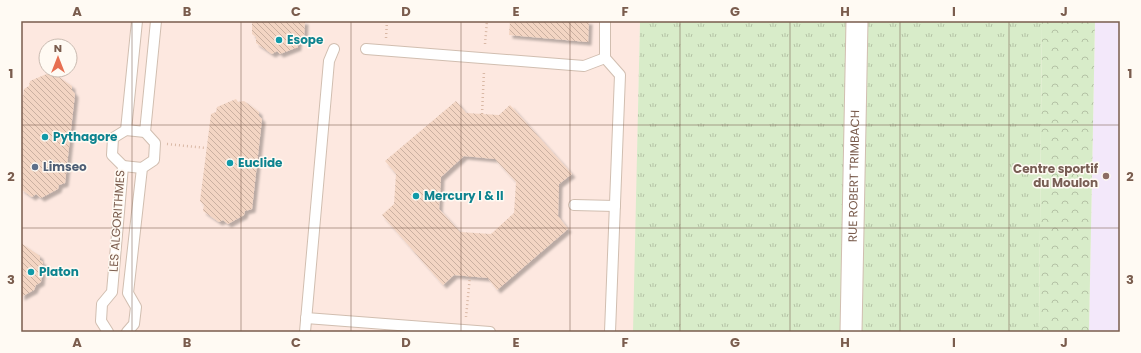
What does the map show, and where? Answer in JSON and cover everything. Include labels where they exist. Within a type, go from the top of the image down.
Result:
[{"type":"street","name":"RUE ROBERT TRIMBACH","points":[[851,332],[857,21]]},
{"type":"lane","points":[[126,130],[137,21]]},
{"type":"lane","points":[[145,132],[156,21]]},
{"type":"lane","points":[[605,21],[605,58],[620,75],[610,332]]},
{"type":"lane","points":[[305,332],[329,61],[334,49]]},
{"type":"lane","points":[[366,49],[584,66],[605,58]]},
{"type":"lane","points":[[113,138],[126,130],[145,132],[155,143]]},
{"type":"lane","name":"LES ALGORITHMES","points":[[108,332],[101,321],[102,304],[112,292],[123,166],[112,155],[113,138]]},
{"type":"lane","name":"LES ALGORITHMES","points":[[127,332],[134,324],[136,307],[128,293],[142,168],[154,160],[155,143]]},
{"type":"lane","points":[[123,166],[142,168]]},
{"type":"lane","points":[[574,205],[615,206]]},
{"type":"lane","points":[[112,292],[128,293]]},
{"type":"lane","points":[[306,318],[490,332]]},
{"type":"path","points":[[482,114],[487,21]]},
{"type":"path","points":[[71,134],[113,138]]},
{"type":"path","points":[[155,143],[206,148]]},
{"type":"path","points":[[465,330],[470,276]]},
{"type":"shaded area","points":[[21,21],[640,21],[634,332],[21,332]]},
{"type":"shaded area","name":"Centre sportif du Moulon","points":[[1095,21],[1120,21],[1120,332],[1089,332]]},
{"type":"green space","points":[[640,21],[1042,21],[1039,332],[633,332]]},
{"type":"green space","points":[[1042,21],[1095,21],[1089,332],[1039,332]]},
{"type":"building","name":"Esope","points":[[252,21],[305,21],[304,37],[298,42],[298,47],[280,54],[277,51],[272,54],[256,43],[256,37],[252,34]]},
{"type":"building","points":[[510,21],[589,21],[588,42],[509,35]]},
{"type":"building","name":"Pythagore","points":[[38,78],[60,78],[72,86],[72,90],[75,94],[65,183],[59,185],[58,189],[41,198],[36,194],[32,197],[21,189],[21,113],[24,89],[29,86],[30,81]]},
{"type":"building","name":"Euclide","points":[[236,99],[238,102],[244,101],[259,112],[259,116],[262,119],[252,209],[245,211],[244,215],[228,224],[223,220],[219,222],[203,211],[204,205],[200,201],[211,114],[216,112],[217,107]]},
{"type":"building","name":"Mercury I & II","points":[[456,101],[466,113],[499,115],[510,105],[572,174],[559,184],[558,216],[568,229],[497,290],[488,278],[454,275],[443,285],[382,215],[394,204],[396,174],[385,161]],"holes":[[[464,156],[495,159],[516,182],[514,213],[491,234],[460,232],[439,209],[441,177]]]},
{"type":"building","name":"Platon","points":[[21,243],[40,256],[40,260],[43,262],[41,282],[36,285],[34,290],[21,297]]},
{"type":"place","name":"Esope","points":[[279,40]]},
{"type":"place","name":"Pythagore","points":[[45,137]]},
{"type":"place","name":"Euclide","points":[[230,163]]},
{"type":"place","name":"Limseo","points":[[35,167]]},
{"type":"place","name":"Centre sportif du Moulon","points":[[1106,176]]},
{"type":"place","name":"Mercury I & II","points":[[416,196]]},
{"type":"place","name":"Platon","points":[[31,272]]}]
